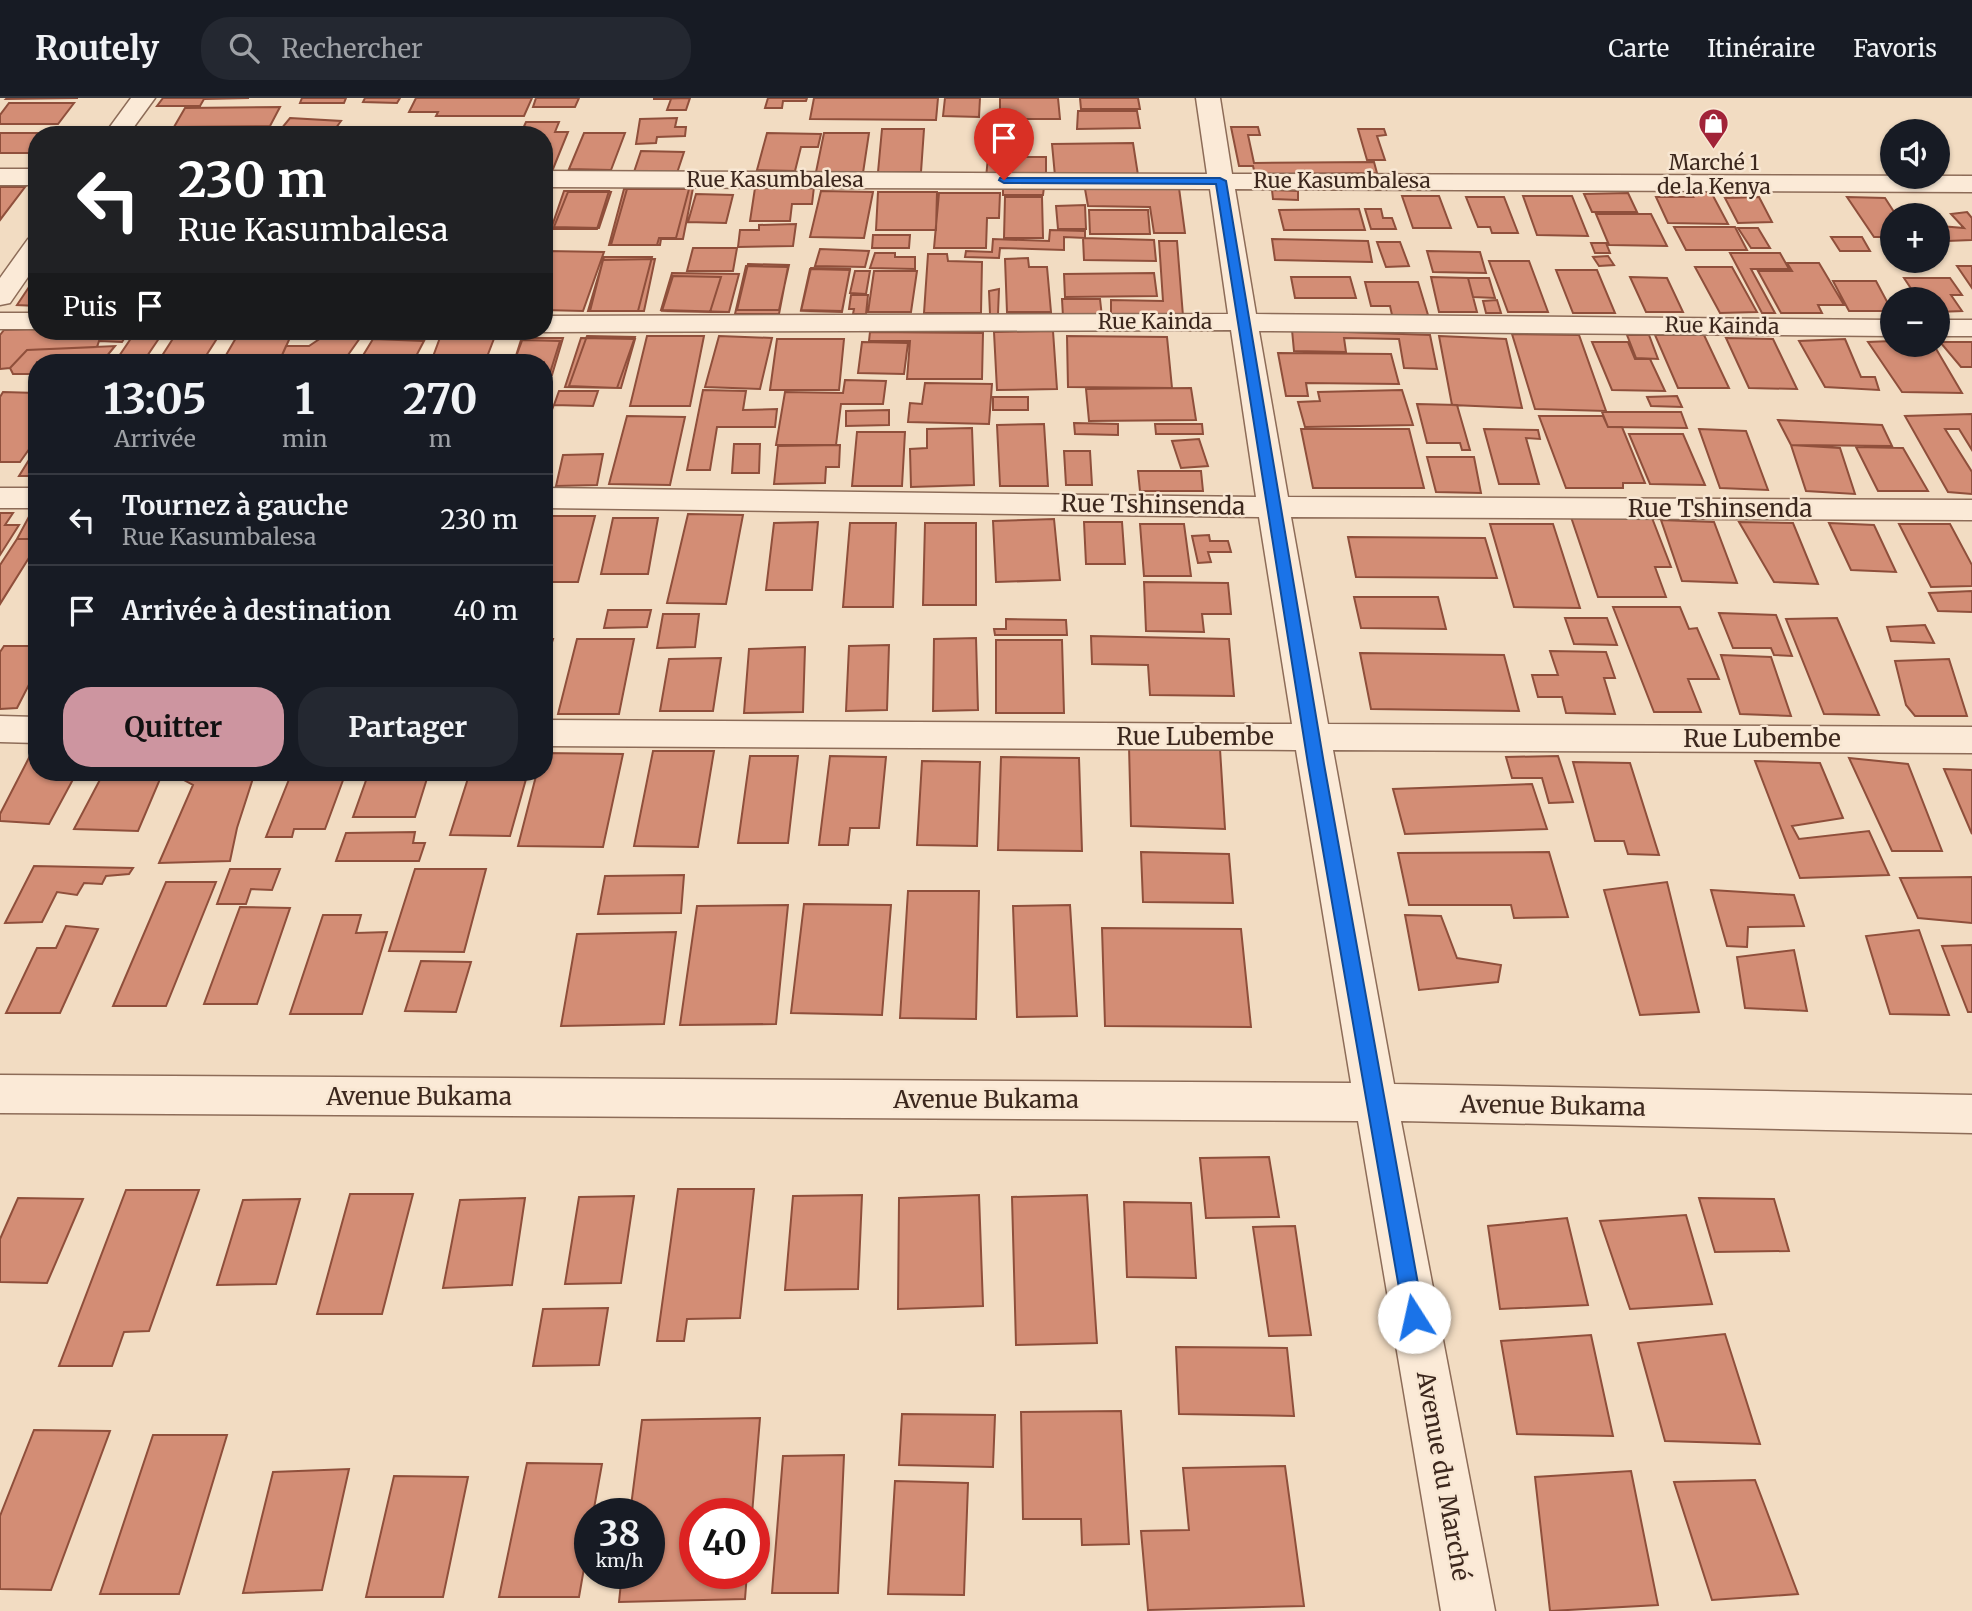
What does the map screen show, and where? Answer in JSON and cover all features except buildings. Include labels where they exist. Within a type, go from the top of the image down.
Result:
[{"type":"street","points":[[123,126],[143,98]]},
{"type":"street","name":"Avenue du Marché","points":[[1208,98],[1312,738],[1468,1611]]},
{"type":"street","points":[[0,177],[28,177]]},
{"type":"street","name":"Rue Kasumbalesa","points":[[553,179],[1972,184]]},
{"type":"street","points":[[0,297],[28,258]]},
{"type":"street","points":[[0,321],[28,321]]},
{"type":"street","name":"Rue Kainda","points":[[553,324],[1244,322],[1880,328]]},
{"type":"street","points":[[1950,328],[1972,328]]},
{"type":"street","points":[[0,498],[28,499]]},
{"type":"street","name":"Rue Tshinsenda","points":[[553,498],[1273,507],[1972,510]]},
{"type":"street","points":[[0,729],[28,730]]},
{"type":"street","name":"Rue Lubembe","points":[[553,733],[1972,740]]},
{"type":"street","name":"Avenue Bukama","points":[[0,1094],[1375,1102],[1972,1114]]},
{"type":"place","name":"Marché 1 de la Kenya","points":[[1714,150]]},
{"type":"route","points":[[1004,180],[1220,181],[1316,764],[1414,1317]]}]
